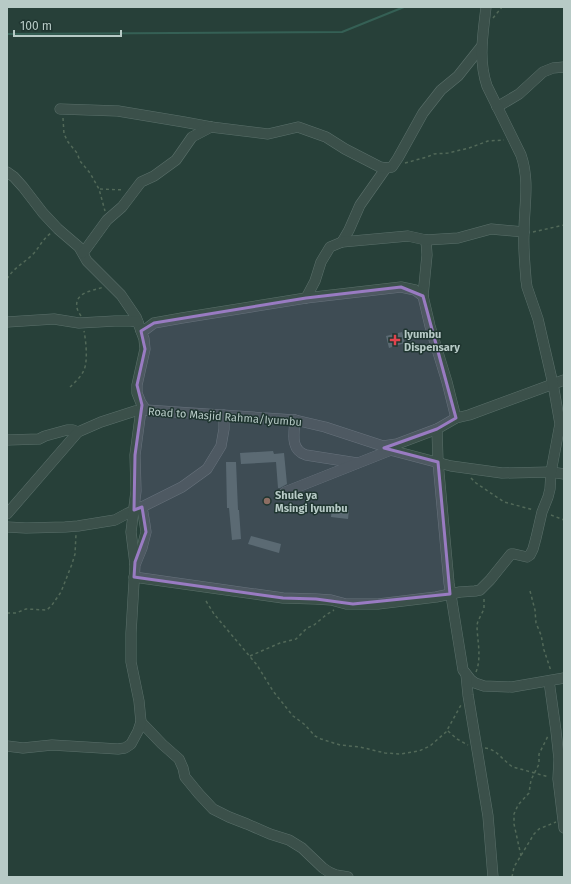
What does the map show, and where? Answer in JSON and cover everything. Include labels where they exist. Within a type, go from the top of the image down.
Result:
[{"type":"street","points":[[134,577],[283,598],[331,600],[346,604],[378,604],[436,598],[464,591],[475,592],[483,588],[511,554],[527,557],[530,555],[550,489],[551,472],[560,424],[554,384],[537,314],[527,287],[524,232],[526,174],[521,155],[487,86],[484,75],[481,47],[486,7]]},
{"type":"street","points":[[342,242],[360,205],[398,158],[423,113],[441,90],[458,76],[481,47]]},
{"type":"street","points":[[497,107],[519,94],[543,72],[553,68],[564,68]]},
{"type":"street","points":[[60,109],[118,111],[211,127],[268,134],[298,127],[326,137],[345,149],[380,167],[389,168]]},
{"type":"street","points":[[83,254],[107,220],[122,207],[141,182],[154,176],[176,160],[192,137],[211,127]]},
{"type":"street","points":[[7,172],[23,187],[43,213],[58,229],[77,245],[90,265],[121,295],[136,317],[144,339],[144,349],[137,385],[137,393],[143,410],[135,455],[138,509],[145,525],[145,538],[135,565]]},
{"type":"street","points":[[306,298],[315,281],[321,262],[330,247],[342,242],[408,236],[426,240],[458,238],[491,229],[524,232]]},
{"type":"street","points":[[426,240],[427,255],[423,296],[430,326],[448,382],[456,418]]},
{"type":"street","points":[[7,322],[54,319],[79,323],[132,320],[140,327],[146,329],[154,324],[182,318],[306,298],[401,287],[415,290],[423,296]]},
{"type":"street","name":"Road to Masjid Rahma/Iyumbu","points":[[7,514],[78,432],[101,422],[136,411],[143,410],[295,420],[325,427],[387,448],[437,429],[456,418],[469,415],[564,380]]},
{"type":"street","points":[[7,527],[26,528],[78,526],[115,520],[182,487],[207,469],[221,446],[224,428],[224,415]]},
{"type":"street","points":[[295,420],[294,438],[298,452],[306,455],[357,463]]},
{"type":"street","points":[[437,429],[438,462],[450,594],[463,670],[475,683],[484,686],[512,687],[556,679],[556,731],[559,759],[558,779],[564,828]]},
{"type":"street","points":[[7,440],[39,439],[70,430],[78,432]]},
{"type":"street","points":[[285,492],[357,463],[387,448],[451,466],[502,473],[551,472],[564,474]]},
{"type":"street","points":[[7,746],[23,748],[52,745],[125,748],[133,741],[141,722],[131,662],[135,565],[131,532],[138,509]]},
{"type":"street","points":[[468,677],[468,695],[488,816],[493,877]]},
{"type":"street","points":[[141,722],[179,759],[185,777],[213,809],[270,834],[289,840],[302,848],[329,872],[348,877]]},
{"type":"path","points":[[60,109],[63,118],[64,134],[99,189],[107,220]]},
{"type":"path","points":[[389,168],[434,154],[448,153],[469,148],[488,141],[514,140]]},
{"type":"path","points":[[99,189],[134,190]]},
{"type":"path","points":[[524,232],[538,231],[564,225]]},
{"type":"path","points":[[7,279],[14,270],[36,251],[49,234],[58,229]]},
{"type":"path","points":[[467,468],[469,476],[498,499],[564,520]]},
{"type":"path","points":[[7,613],[16,613],[26,609],[47,610],[52,605],[64,585],[74,560],[78,526]]},
{"type":"path","points":[[468,677],[477,670],[479,652],[477,625],[484,607],[483,588]]},
{"type":"path","points":[[530,591],[535,610],[536,624],[541,635],[547,659],[556,679]]},
{"type":"path","points":[[206,601],[214,614],[257,665],[274,692],[293,716],[304,724],[315,736],[321,739],[340,745],[360,747],[385,753],[400,754],[419,751],[430,746],[448,731],[468,695]]},
{"type":"path","points":[[250,656],[280,643],[296,640],[307,628],[314,625],[326,614],[346,604]]},
{"type":"path","points":[[448,731],[471,747],[491,749],[513,767],[558,779]]},
{"type":"path","points":[[521,856],[514,824],[514,814],[520,802],[529,793],[531,780],[538,764],[539,754],[547,737],[550,733],[556,731]]},
{"type":"path","points":[[512,877],[514,867],[539,829],[556,822],[563,816]]},
{"type":"highlighted area","points":[[401,287],[423,296],[456,418],[437,429],[384,448],[438,462],[450,594],[353,604],[316,599],[283,598],[134,577],[135,562],[146,532],[142,507],[134,510],[135,455],[142,405],[137,385],[145,349],[141,331],[154,323],[306,298]]},
{"type":"building","name":"Iyumbu Dispensary","points":[[402,332],[405,343],[389,348],[386,336]]},
{"type":"building","points":[[273,451],[274,454],[284,453],[287,484],[280,488],[278,488],[276,462],[241,464],[240,453]]},
{"type":"building","points":[[226,462],[236,462],[241,539],[232,540],[229,508],[227,508]]},
{"type":"building","points":[[332,508],[349,510],[348,519],[331,517]]},
{"type":"building","points":[[251,536],[281,544],[279,553],[248,544]]},
{"type":"waterway","points":[[7,34],[342,32],[404,7]]},
{"type":"place","name":"Iyumbu Dispensary","points":[[395,340]]},
{"type":"place","name":"Shule ya Msingi Iyumbu","points":[[267,501]]}]
